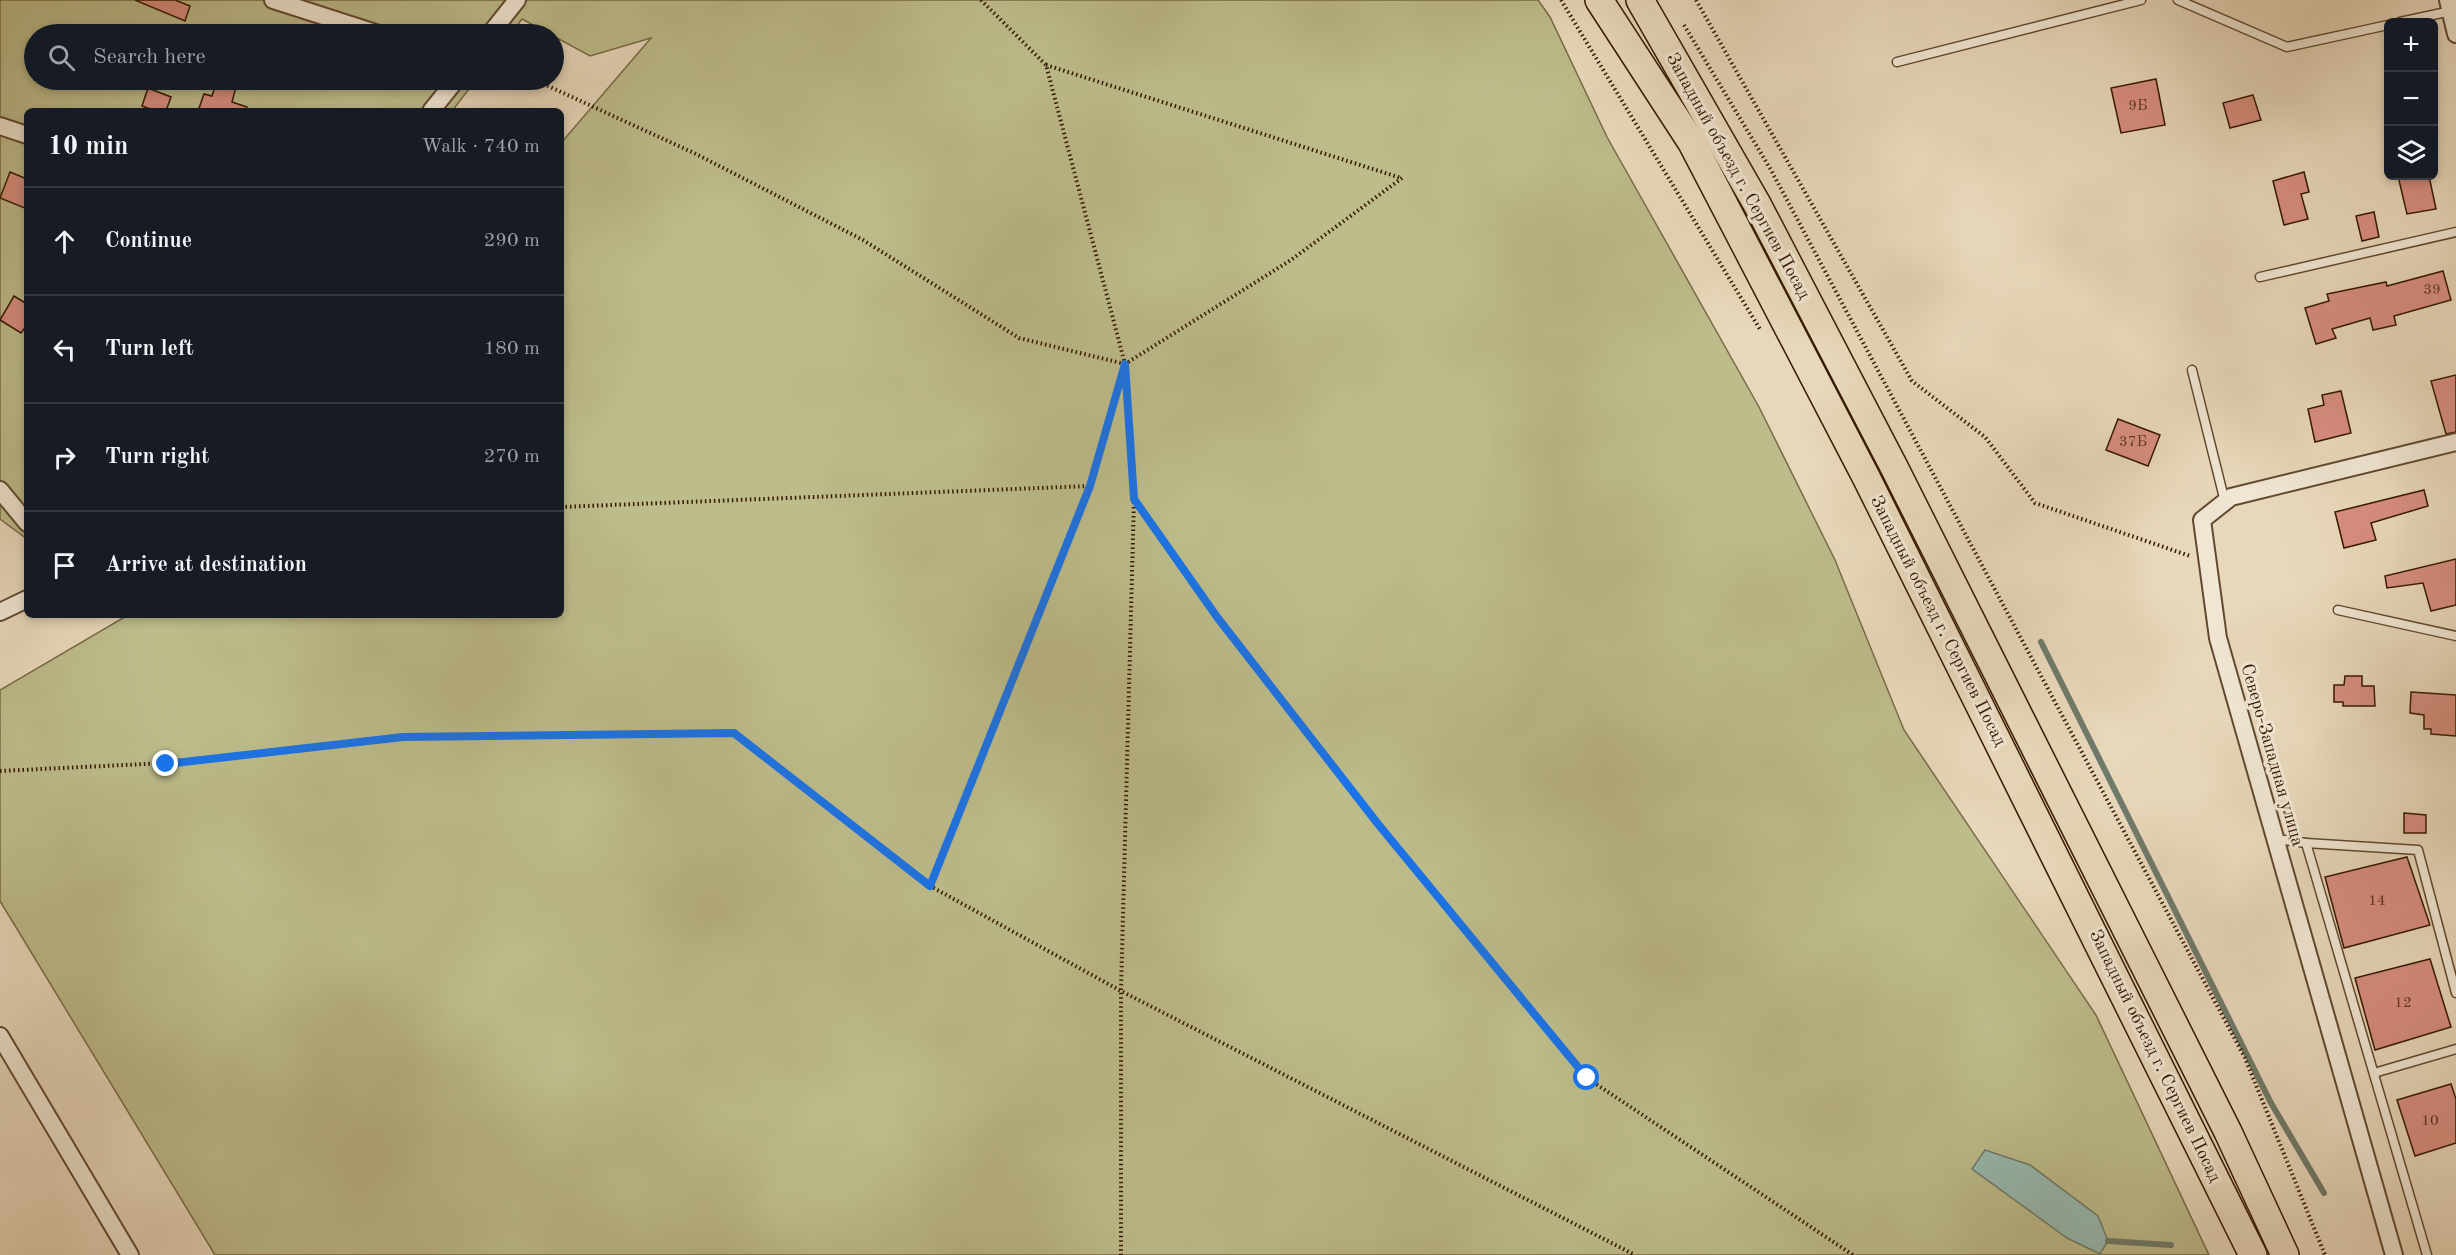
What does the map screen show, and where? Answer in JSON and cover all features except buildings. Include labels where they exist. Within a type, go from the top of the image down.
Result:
[{"type":"main road","name":"Западный объезд г. Сергиев Посад","points":[[1599,0],[1692,143],[1866,477],[2253,1255]]},
{"type":"main road","name":"Западный объезд г. Сергиев Посад","points":[[1640,0],[1757,204],[1894,467],[2228,1132],[2285,1255]]},
{"type":"street","points":[[273,0],[348,24]]},
{"type":"street","points":[[498,24],[517,0]]},
{"type":"street","points":[[2449,6],[2456,34]]},
{"type":"street","points":[[433,108],[448,90]]},
{"type":"street","points":[[0,126],[24,134]]},
{"type":"street","name":"Северо-Западная улица","points":[[2394,1255],[2218,638],[2202,520],[2231,498],[2456,442]]},
{"type":"street","points":[[0,490],[24,519]]},
{"type":"street","points":[[0,612],[24,600]]},
{"type":"street","points":[[0,1036],[130,1255]]},
{"type":"lane","points":[[1897,62],[2141,0]]},
{"type":"lane","points":[[2178,0],[2287,47],[2384,26]]},
{"type":"lane","points":[[2412,18],[2449,6]]},
{"type":"lane","points":[[2260,277],[2456,232]]},
{"type":"lane","points":[[2192,370],[2225,502]]},
{"type":"lane","points":[[2338,610],[2456,636]]},
{"type":"lane","points":[[2276,839],[2306,843],[2418,849],[2456,993]]},
{"type":"lane","points":[[2306,843],[2427,1255]]},
{"type":"lane","points":[[2374,1073],[2456,1049]]},
{"type":"path","points":[[930,886],[1090,486],[1125,364],[1291,260],[1401,178],[1046,65],[981,0]]},
{"type":"path","points":[[1696,0],[1912,381],[1985,437],[2035,503],[2208,563]]},
{"type":"path","points":[[1681,20],[1771,170],[2245,1058],[2325,1255]]},
{"type":"path","points":[[1046,65],[1125,364],[1134,499],[1121,991],[1121,1255]]},
{"type":"path","points":[[557,90],[696,154],[863,240],[1019,338],[1125,364]]},
{"type":"path","points":[[564,507],[1090,486]]},
{"type":"path","points":[[1134,499],[1217,617],[1378,824],[1587,1078],[1853,1255]]},
{"type":"path","points":[[0,771],[166,764],[403,737],[734,733],[930,886],[1121,991],[1635,1255]]},
{"type":"shaded area","points":[[0,0],[1538,0],[1550,17],[1607,137],[1759,407],[1835,560],[1904,730],[2096,1015],[2209,1255],[215,1255],[0,901],[0,690],[123,618],[564,618],[564,140],[651,38],[590,56],[564,42],[564,24],[531,24],[522,19],[518,24],[24,24],[24,90],[468,90],[454,108],[24,108],[24,537],[0,519]]},
{"type":"water","points":[[1985,1150],[2030,1165],[2098,1216],[2108,1241],[2100,1254],[2067,1238],[1972,1169]]},
{"type":"waterway","points":[[2041,642],[2271,1103],[2324,1193]]},
{"type":"waterway","points":[[2108,1241],[2171,1245]]},
{"type":"route","points":[[166,764],[403,737],[734,733],[930,886],[1090,486],[1125,364],[1134,499],[1217,617],[1378,824],[1587,1078]]}]
